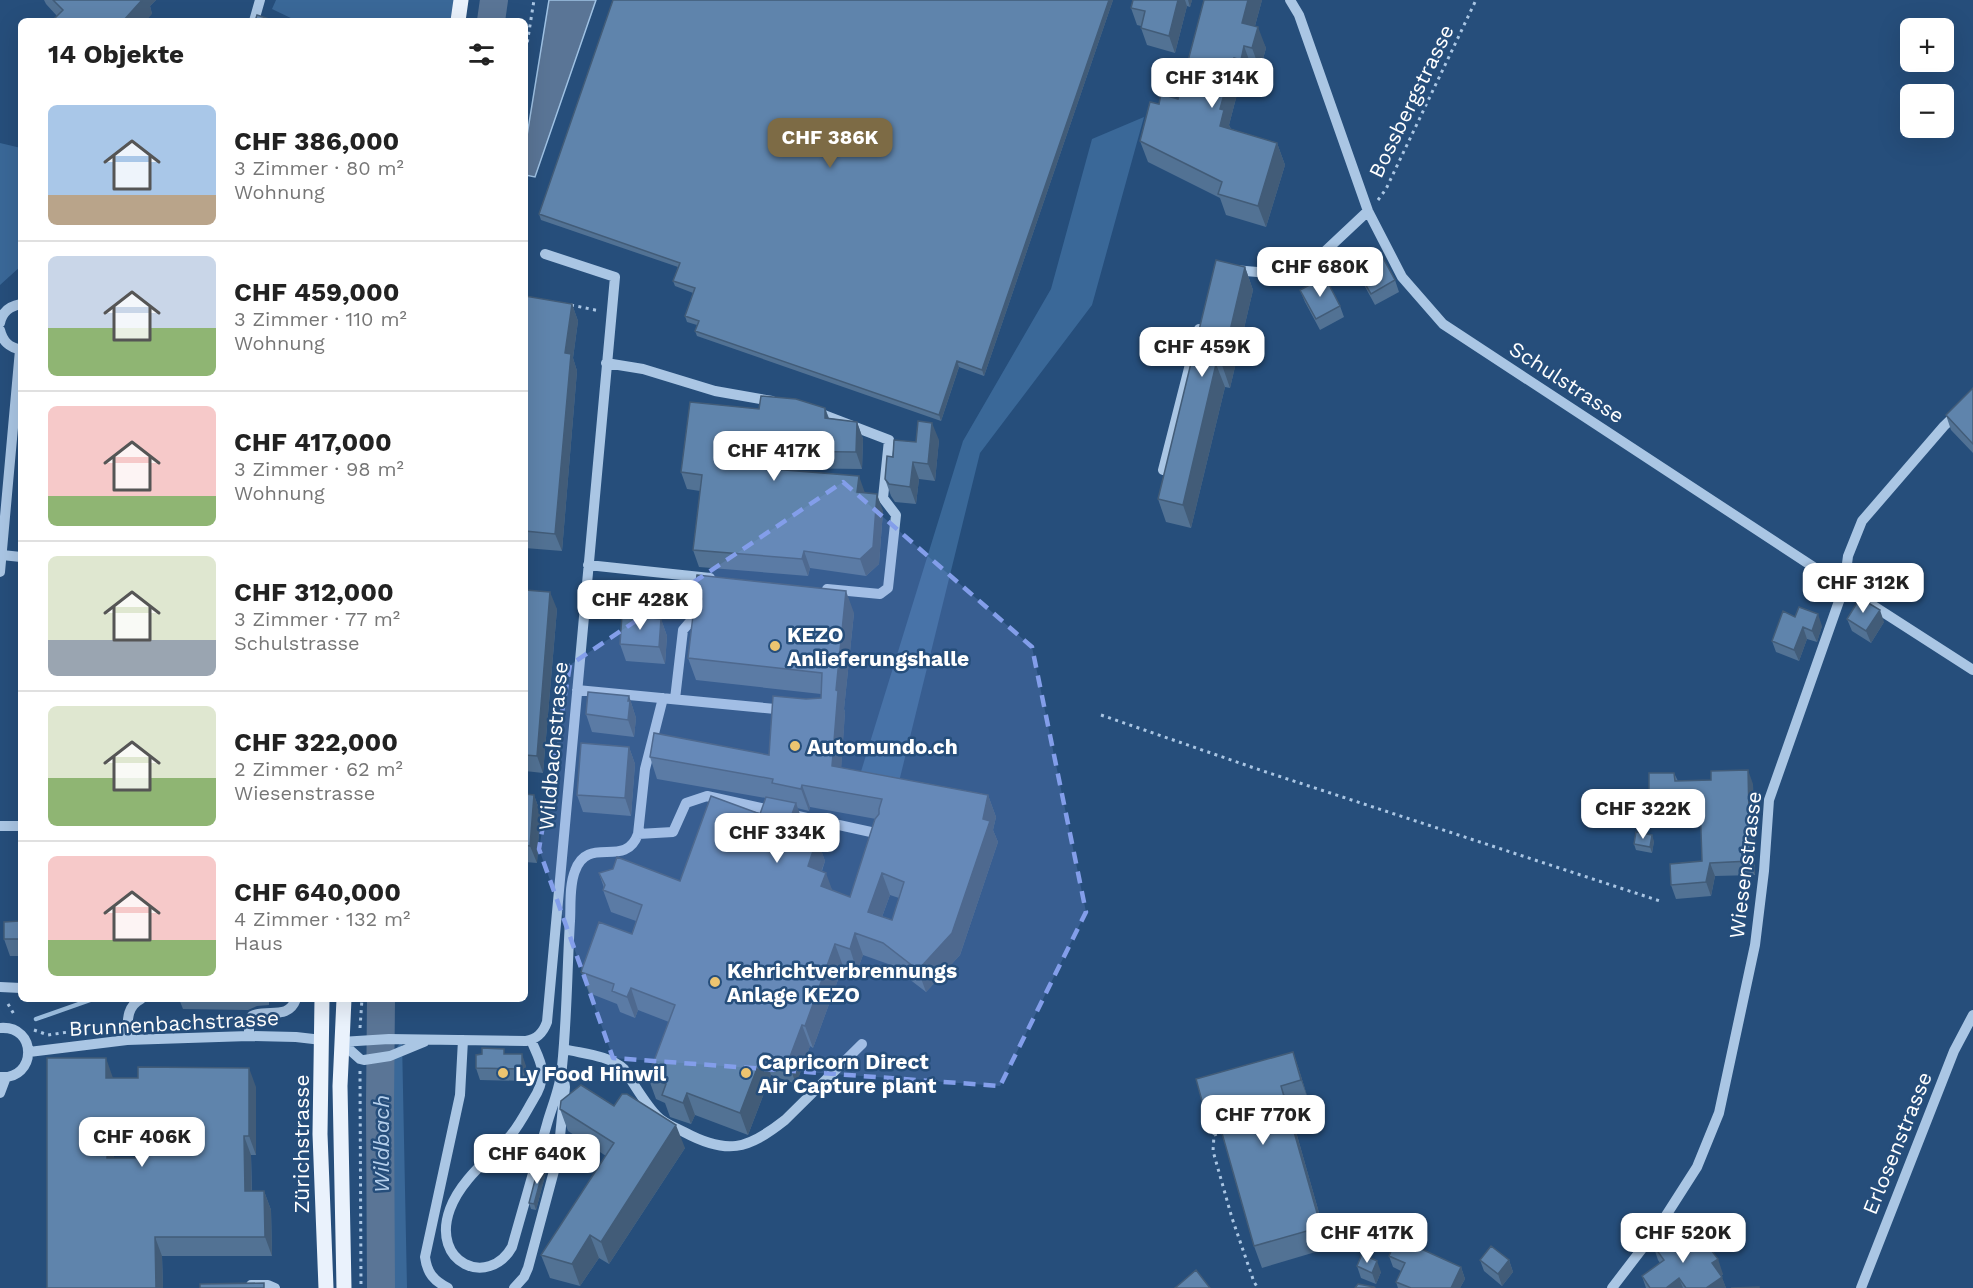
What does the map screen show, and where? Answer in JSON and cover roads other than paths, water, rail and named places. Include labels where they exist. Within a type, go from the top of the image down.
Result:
[{"type":"main road","points":[[458,18],[461,0]]},
{"type":"main road","name":"Zürichstrasse","points":[[322,1002],[321,1173],[326,1288]]},
{"type":"main road","name":"Zürichstrasse","points":[[344,1002],[340,1086],[344,1288]]},
{"type":"main road","points":[[322,1040],[341,1042]]},
{"type":"street","points":[[255,18],[260,0]]},
{"type":"street","name":"Schulstrasse","points":[[1290,0],[1299,15],[1368,212],[1402,277],[1443,324],[1973,670]]},
{"type":"street","points":[[1224,269],[1269,273],[1303,266],[1318,258],[1368,212]]},
{"type":"street","name":"Wildbachstrasse","points":[[531,1040],[542,1034],[549,1017],[615,277],[545,254]]},
{"type":"street","points":[[0,323],[9,308],[18,305]]},
{"type":"street","points":[[1163,470],[1202,319]]},
{"type":"street","points":[[0,330],[8,345],[18,349]]},
{"type":"street","points":[[606,363],[643,369],[715,391],[779,402]]},
{"type":"street","name":"Wiesenstrasse","points":[[1612,1288],[1658,1228],[1691,1176],[1719,1113],[1755,945],[1764,871],[1769,800],[1844,587],[1848,556],[1862,521],[1944,426],[1973,398]]},
{"type":"street","points":[[802,408],[889,440],[883,498],[896,515],[888,588],[880,594],[812,588]]},
{"type":"street","points":[[0,572],[18,414]]},
{"type":"street","points":[[2,555],[18,557]]},
{"type":"street","points":[[588,565],[720,579]]},
{"type":"street","points":[[675,699],[683,630],[689,623],[702,621]]},
{"type":"street","points":[[577,690],[792,711]]},
{"type":"street","points":[[341,1042],[389,1039],[520,1042],[531,1040],[542,1068],[542,1080],[538,1091],[518,1125],[462,1188],[448,1215],[446,1233],[449,1250],[456,1261],[468,1269],[481,1271],[495,1267],[509,1254],[562,1070],[574,871],[583,858],[589,854],[626,851],[636,841],[645,769],[663,698]]},
{"type":"street","points":[[638,834],[673,832],[686,803],[707,796],[880,834]]},
{"type":"street","points":[[0,826],[18,826]]},
{"type":"street","points":[[0,987],[18,988]]},
{"type":"street","points":[[127,1040],[131,1007],[137,1002]]},
{"type":"street","points":[[249,1036],[249,1023],[252,1016],[258,1013],[287,1011],[294,1002]]},
{"type":"street","name":"Erlosenstrasse","points":[[1861,1288],[1954,1052],[1973,1015]]},
{"type":"street","points":[[0,1093],[3,1077],[13,1076],[25,1066],[29,1052],[27,1044],[18,1032],[1,1024]]},
{"type":"street","name":"Brunnenbachstrasse","points":[[29,1052],[127,1040],[249,1036],[322,1040]]},
{"type":"street","points":[[341,1042],[362,1060],[390,1056],[430,1040]]},
{"type":"street","points":[[447,1288],[436,1282],[430,1275],[425,1257],[460,1095],[463,1040]]},
{"type":"street","points":[[564,1049],[618,1064],[624,1069],[654,1113],[662,1120],[706,1143],[724,1146],[747,1144],[771,1131],[862,1044]]},
{"type":"street","points":[[514,1288],[524,1277],[528,1268],[558,1156],[566,1085],[562,1070]]},
{"type":"street","points":[[237,1286],[268,1285],[275,1288]]},
{"type":"waterway","name":"Wildbach","points":[[491,18],[494,0]]},
{"type":"waterway","points":[[36,1019],[84,1002]]},
{"type":"waterway","name":"Wildbach","points":[[381,1002],[381,1288]]},
{"type":"place","name":"KEZO Anlieferungshalle","points":[[775,646]]},
{"type":"place","name":"Automundo.ch","points":[[795,746]]},
{"type":"place","name":"Kehrichtverbrennungs Anlage KEZO","points":[[715,982]]},
{"type":"place","name":"Ly Food Hinwil","points":[[503,1073]]},
{"type":"place","name":"Capricorn Direct Air Capture plant","points":[[746,1073]]}]
